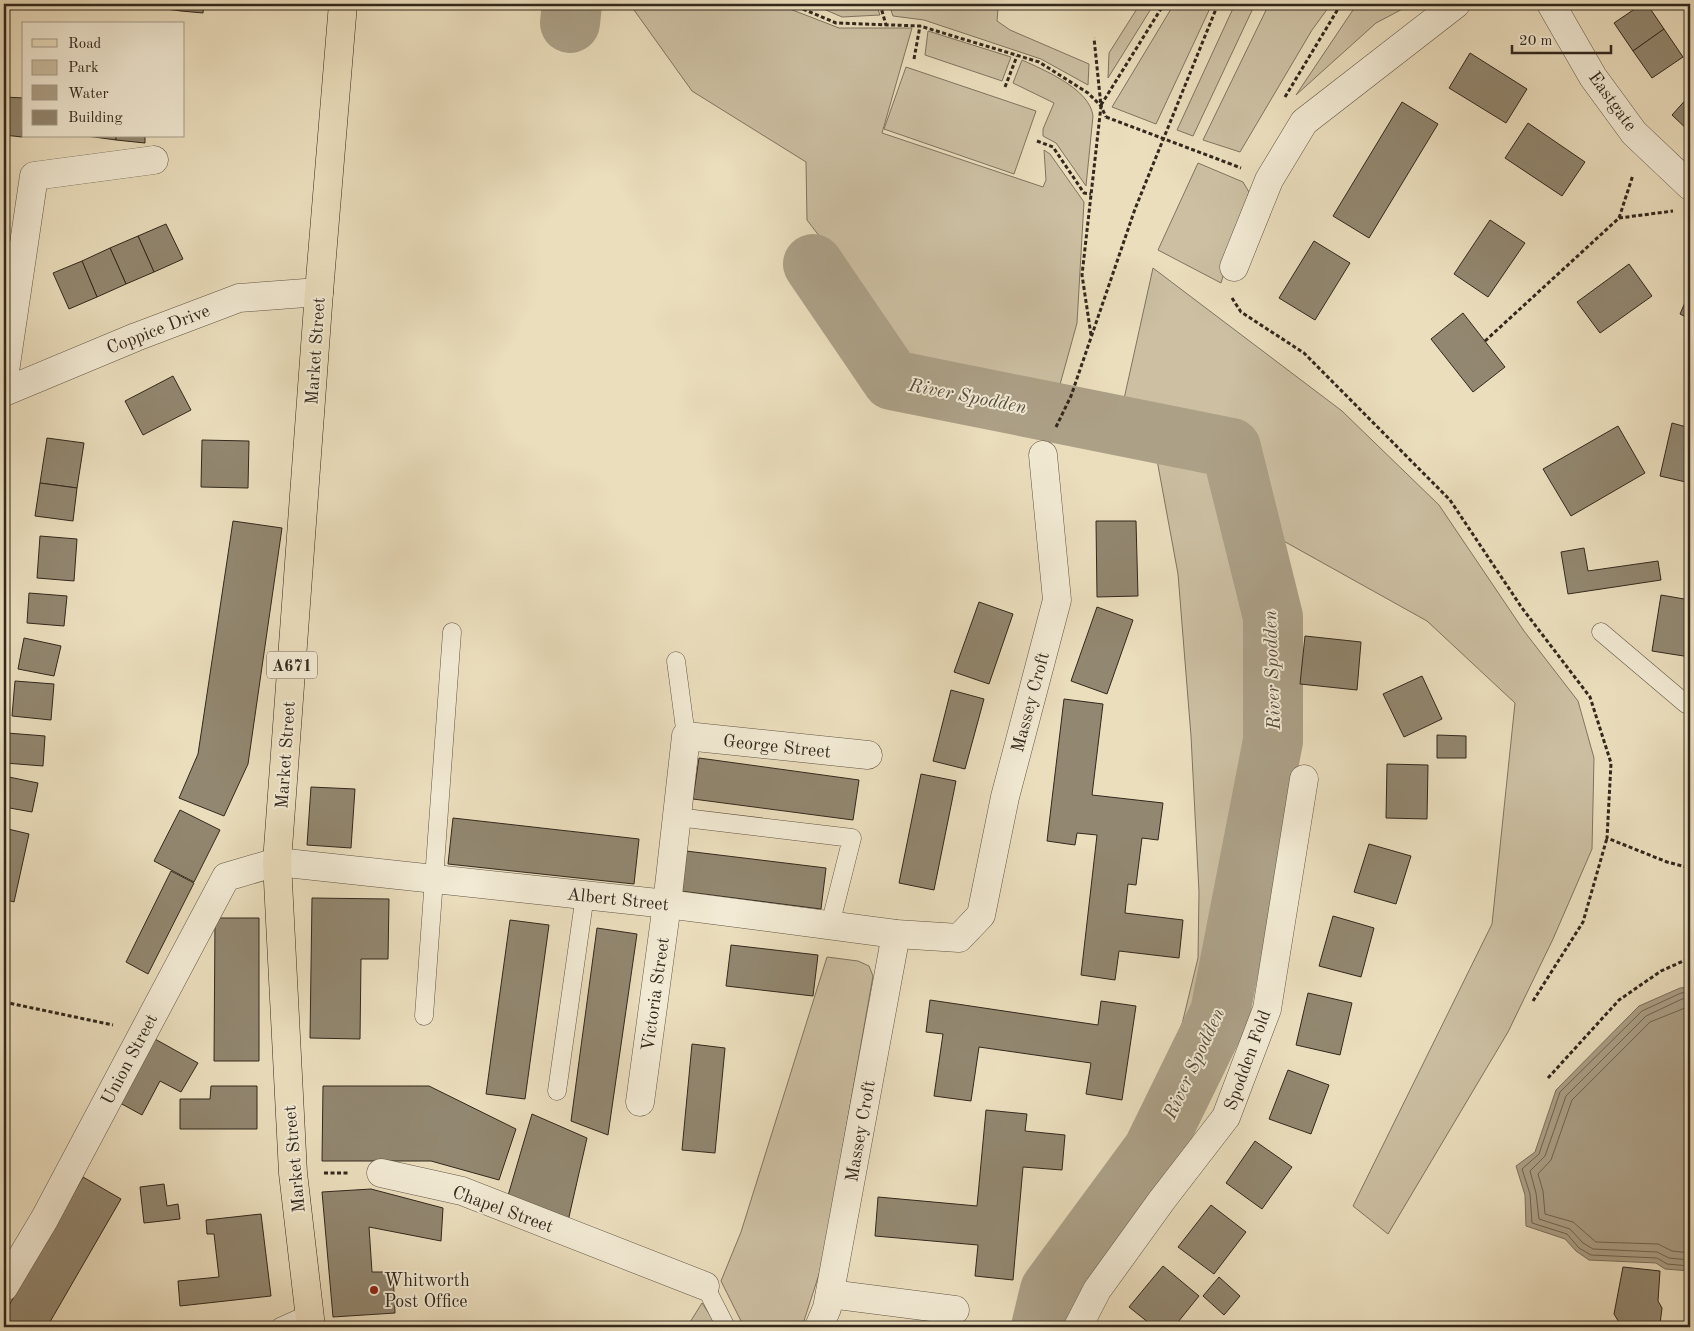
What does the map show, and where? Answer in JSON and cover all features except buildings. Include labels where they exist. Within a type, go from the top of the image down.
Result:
[{"type":"main road","name":"Market Street","points":[[310,1320],[293,1173],[277,862],[319,292],[344,4]]},
{"type":"street","points":[[1234,267],[1269,180],[1304,122],[1456,4]]},
{"type":"street","name":"Eastgate","points":[[1551,4],[1593,77],[1634,133],[1645,143],[1686,198]]},
{"type":"street","points":[[4,378],[34,176],[154,160]]},
{"type":"street","name":"Coppice Drive","points":[[4,392],[136,337],[239,298],[319,292]]},
{"type":"street","name":"Massey Croft","points":[[959,938],[981,915],[1005,797],[1057,600],[1043,455]]},
{"type":"street","name":"George Street","points":[[686,736],[868,755]]},
{"type":"street","name":"Victoria Street","points":[[640,1102],[667,904],[686,736]]},
{"type":"street","name":"Spodden Fold","points":[[1078,1327],[1097,1290],[1162,1200],[1226,1118],[1267,1009],[1304,779]]},
{"type":"street","name":"Albert Street","points":[[277,862],[667,904],[896,934],[959,938]]},
{"type":"street","name":"Union Street","points":[[4,1287],[45,1218],[226,877],[277,862]]},
{"type":"street","name":"Massey Croft","points":[[819,1327],[827,1308],[830,1294],[896,934]]},
{"type":"street","name":"Chapel Street","points":[[381,1173],[462,1191],[705,1286]]},
{"type":"street","points":[[830,1294],[955,1310]]},
{"type":"lane","points":[[424,1016],[452,632]]},
{"type":"lane","points":[[1601,632],[1686,704],[1690,703]]},
{"type":"lane","points":[[676,661],[686,736]]},
{"type":"lane","points":[[677,817],[852,838],[830,925]]},
{"type":"lane","points":[[557,1091],[585,895]]},
{"type":"lane","points":[[705,1286],[726,1327]]},
{"type":"lane","points":[[280,1327],[310,1320]]},
{"type":"path","points":[[791,4],[836,23],[920,26],[1040,62],[1088,93],[1101,106],[1106,117],[1228,163]]},
{"type":"path","points":[[880,4],[886,25]]},
{"type":"path","points":[[1101,106],[1164,4]]},
{"type":"path","points":[[1071,396],[1136,209],[1218,4]]},
{"type":"path","points":[[1282,102],[1341,4]]},
{"type":"path","points":[[914,58],[920,26]]},
{"type":"path","points":[[1091,337],[1082,275],[1101,106],[1094,38]]},
{"type":"path","points":[[1005,87],[1017,56]]},
{"type":"path","points":[[1037,141],[1053,148],[1084,193],[1090,194]]},
{"type":"path","points":[[1619,218],[1645,143]]},
{"type":"path","points":[[1485,341],[1619,218],[1686,198]]},
{"type":"path","points":[[1234,267],[1232,300],[1242,312],[1304,352],[1450,500],[1522,608],[1590,697],[1611,762],[1607,838],[1582,922],[1533,1001]]},
{"type":"path","points":[[1607,838],[1667,862],[1690,868]]},
{"type":"path","points":[[1548,1078],[1620,1000],[1661,971],[1690,958]]},
{"type":"path","points":[[4,1002],[144,1032]]},
{"type":"path","points":[[293,1173],[381,1173]]},
{"type":"green space","points":[[635,4],[777,4],[839,28],[912,28],[882,133],[1043,187],[1046,180],[1044,150],[1050,154],[1084,202],[1077,323],[1056,399],[920,368],[807,220],[806,162],[692,91],[634,10]]},
{"type":"green space","points":[[812,4],[876,4],[880,15],[842,17]]},
{"type":"green space","points":[[889,4],[1000,4],[997,21],[1010,30],[1089,64],[1088,85],[1041,59],[924,20],[893,16]]},
{"type":"green space","points":[[1140,4],[1154,4],[1108,78],[1109,53]]},
{"type":"green space","points":[[1174,4],[1212,4],[1156,124],[1112,107]]},
{"type":"green space","points":[[1235,4],[1255,4],[1193,136],[1177,130]]},
{"type":"green space","points":[[1269,4],[1331,4],[1312,30],[1240,152],[1203,140]]},
{"type":"green space","points":[[1357,4],[1412,4],[1376,23],[1296,95]]},
{"type":"green space","points":[[928,31],[1011,57],[1002,81],[925,55]]},
{"type":"green space","points":[[1022,60],[1065,82],[1084,97],[1090,106],[1093,116],[1086,186],[1056,143],[1043,136],[1043,129],[1054,103],[1013,83]]},
{"type":"green space","points":[[906,67],[1036,111],[1014,174],[884,129]]},
{"type":"green space","points":[[1198,163],[1243,182],[1249,192],[1221,283],[1158,250]]},
{"type":"green space","points":[[1153,268],[1342,411],[1439,505],[1524,631],[1578,701],[1594,758],[1592,849],[1553,939],[1508,1032],[1388,1234],[1353,1206],[1492,924],[1515,703],[1427,621],[1271,534],[1248,439],[1122,408]]},
{"type":"green space","points":[[1114,436],[1225,460],[1259,615],[1261,740],[1212,1008],[1149,1139],[1048,1281],[1034,1327],[1012,1327],[1032,1280],[1147,1117],[1175,1053],[1198,958],[1199,892],[1191,736],[1178,574],[1157,460],[1107,448]]},
{"type":"green space","points":[[827,957],[858,961],[869,966],[873,976],[822,1265],[802,1327],[744,1327],[721,1281],[741,1232]]},
{"type":"green space","points":[[702,1303],[718,1327],[687,1327]]},
{"type":"water","points":[[1690,987],[1690,1271],[1665,1269],[1656,1263],[1589,1260],[1576,1251],[1565,1239],[1526,1226],[1525,1195],[1516,1166],[1535,1152],[1556,1090],[1639,1006],[1680,988]]},
{"type":"waterway","name":"River Spodden","points":[[570,23],[572,4]]},
{"type":"waterway","name":"River Spodden","points":[[813,264],[892,380],[1231,448],[1273,617],[1273,741],[1220,1013],[1153,1150],[1050,1290],[1041,1327]]},
{"type":"place","name":"Whitworth Post Office","points":[[374,1290]]}]
